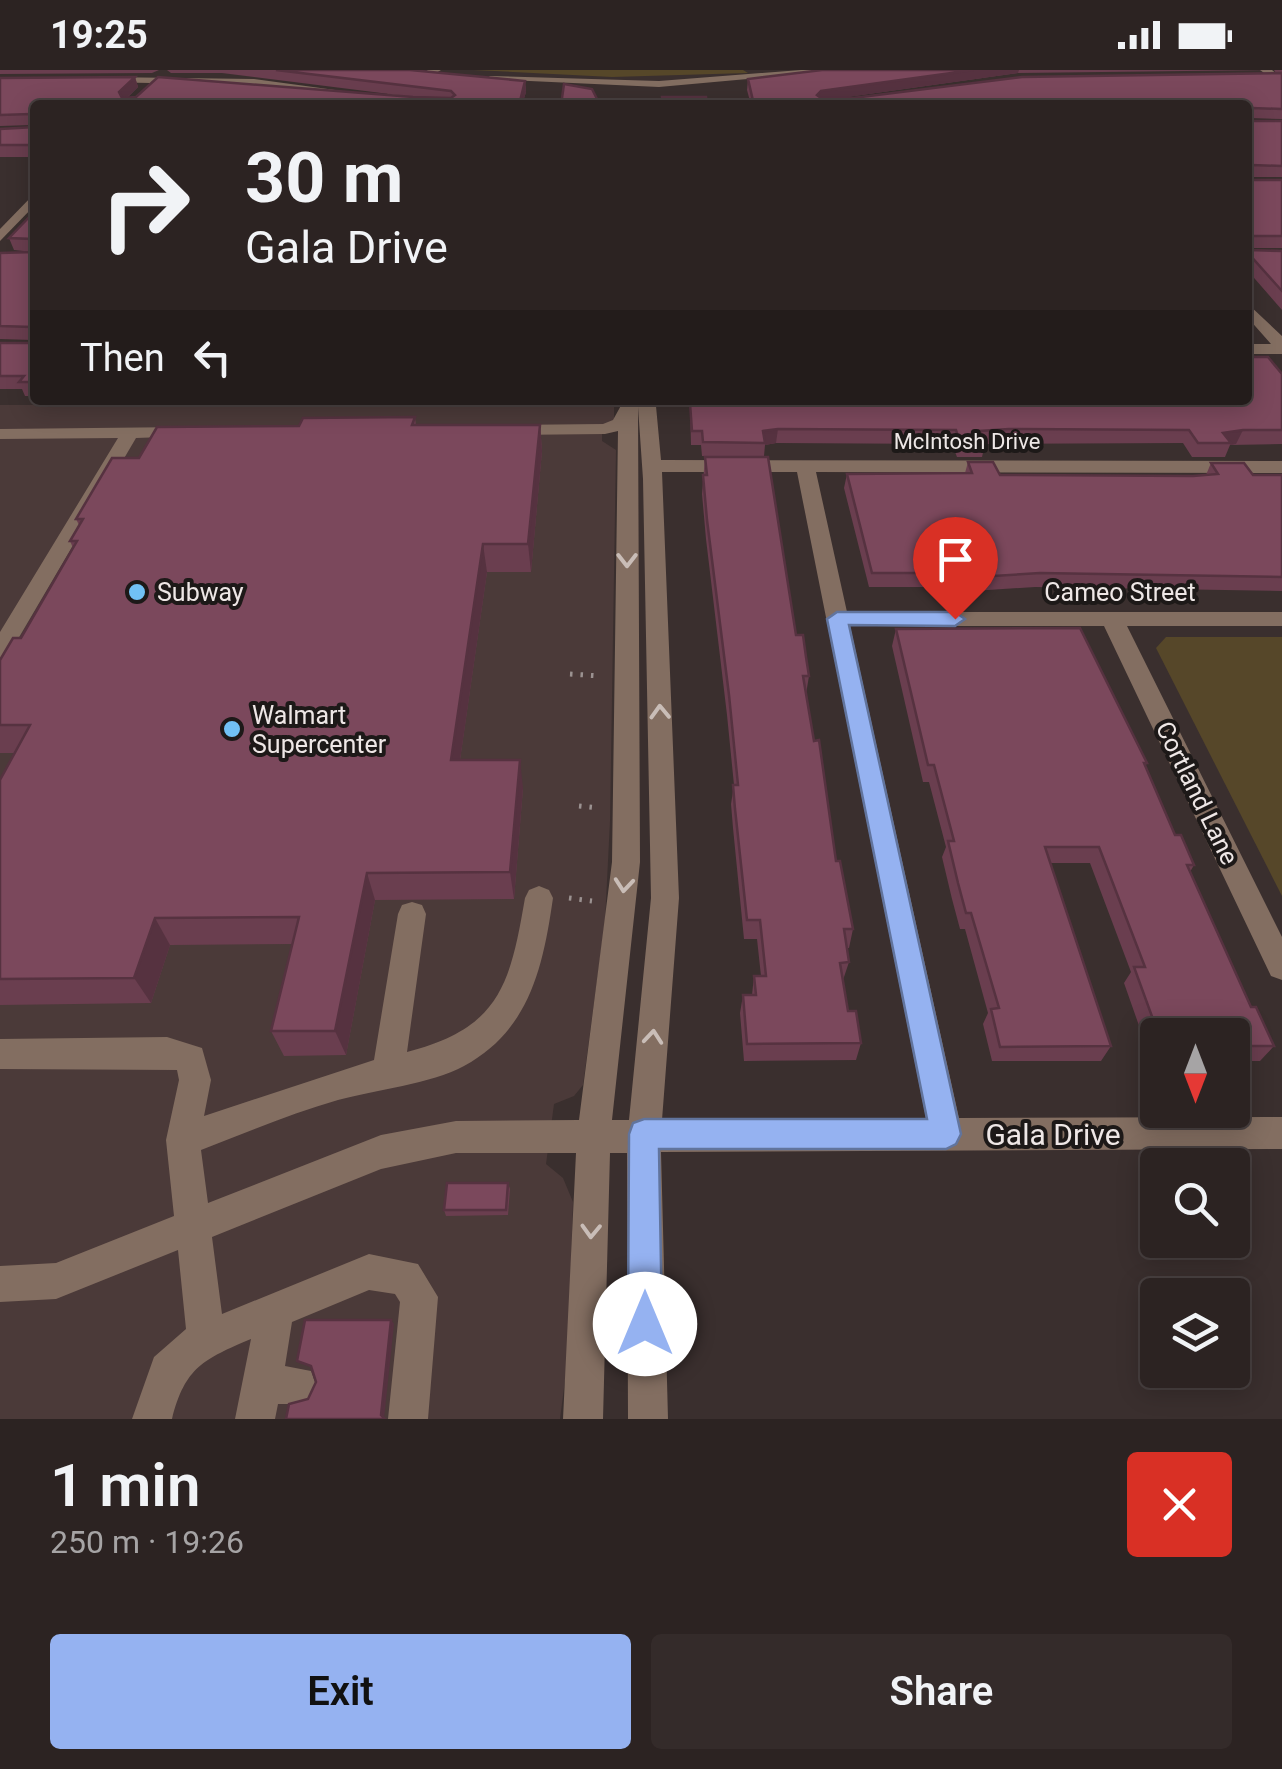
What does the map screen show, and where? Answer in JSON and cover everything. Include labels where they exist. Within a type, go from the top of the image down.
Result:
[{"type":"street","points":[[410,70],[437,72]]},
{"type":"street","points":[[475,77],[629,87],[841,70]]},
{"type":"street","points":[[820,71],[846,87]]},
{"type":"street","points":[[383,100],[437,72]]},
{"type":"street","points":[[144,92],[161,75]]},
{"type":"street","points":[[102,80],[105,84],[128,84],[161,75],[405,100]]},
{"type":"street","points":[[0,237],[30,203]]},
{"type":"street","points":[[1252,314],[1282,348]]},
{"type":"street","points":[[1252,349],[1282,348]]},
{"type":"street","points":[[489,430],[605,429],[620,424],[633,405]]},
{"type":"street","points":[[583,1419],[594,1134],[619,950],[626,862],[640,464],[648,406],[641,405]]},
{"type":"street","points":[[538,430],[604,438],[640,464],[665,898],[644,1134],[648,1419]]},
{"type":"street","points":[[0,434],[208,432]]},
{"type":"street","points":[[0,651],[130,433]]},
{"type":"street","name":"McIntosh Drive","points":[[640,464],[1282,467]]},
{"type":"street","points":[[805,466],[946,1134]]},
{"type":"street","name":"Cameo Street","points":[[837,619],[1282,619]]},
{"type":"street","name":"Cortland Lane","points":[[1112,619],[1282,968]]},
{"type":"street","points":[[183,1140],[388,1070],[453,1055],[497,1023],[518,992],[554,898]]},
{"type":"street","points":[[388,1070],[412,914]]},
{"type":"street","points":[[0,1054],[167,1052],[191,1059],[195,1080],[183,1140],[206,1339]]},
{"type":"street","name":"Gala Drive","points":[[0,1284],[56,1281],[381,1152],[456,1137],[1282,1133]]},
{"type":"street","points":[[152,1419],[160,1386],[177,1354],[369,1272],[405,1277],[419,1297],[404,1398]]},
{"type":"street","points":[[271,1396],[276,1310]]},
{"type":"path","points":[[570,674],[600,676]]},
{"type":"path","points":[[580,806],[598,808]]},
{"type":"path","points":[[554,898],[592,901]]},
{"type":"shaded area","points":[[473,70],[743,70],[748,73],[612,77]]},
{"type":"shaded area","points":[[0,405],[614,405],[614,423],[602,428],[602,441],[616,450],[605,921],[583,1085],[574,1096],[554,1104],[546,1164],[563,1178],[573,1202],[568,1357],[560,1419],[0,1419]]},
{"type":"shaded area","points":[[1166,637],[1282,637],[1282,896],[1156,648]]},
{"type":"building","points":[[276,70],[410,70],[525,81],[520,100],[30,100],[30,114],[0,115],[0,78],[135,77],[119,92],[122,98],[136,97],[158,77],[413,97],[451,98],[455,95],[451,91]]},
{"type":"building","points":[[822,70],[973,70],[821,91],[817,95],[853,98],[1022,77],[1282,73],[1282,109],[1252,108],[1252,100],[753,100],[748,79]]},
{"type":"building","points":[[564,84],[592,89],[598,100],[562,100]]},
{"type":"building","points":[[662,97],[706,100],[662,100]]},
{"type":"building","points":[[1252,121],[1282,121],[1282,166],[1252,165]]},
{"type":"building","points":[[30,127],[30,145],[0,145],[0,129]]},
{"type":"building","points":[[1252,180],[1282,180],[1282,236],[1253,236]]},
{"type":"building","points":[[30,216],[30,239],[9,238]]},
{"type":"building","points":[[1252,250],[1282,251],[1282,291],[1252,257]]},
{"type":"building","points":[[30,252],[30,327],[0,326],[0,253]]},
{"type":"building","points":[[0,343],[29,343],[30,382],[19,382],[24,376],[0,376]]},
{"type":"building","points":[[1252,355],[1268,357],[1282,374],[1282,430],[1223,433],[1231,443],[1198,443],[1189,430],[980,431],[985,443],[960,443],[956,430],[778,429],[763,431],[765,443],[703,442],[702,431],[692,431],[690,405],[1252,405]]},
{"type":"building","name":"Walmart Supercenter","points":[[415,417],[412,425],[540,425],[528,544],[483,544],[451,760],[520,760],[510,872],[367,873],[335,1031],[271,1031],[299,917],[155,918],[134,978],[0,979],[0,780],[30,725],[0,725],[0,660],[13,638],[21,638],[77,541],[70,541],[83,519],[76,519],[112,458],[139,458],[157,427],[299,426],[303,418]]},
{"type":"building","points":[[705,457],[768,457],[796,635],[803,635],[809,676],[803,676],[814,741],[819,740],[836,861],[840,861],[853,929],[844,929],[849,962],[840,963],[848,1011],[856,1011],[861,1043],[747,1044],[743,995],[756,995],[754,976],[766,976],[760,920],[747,920],[733,785],[738,785],[729,695],[707,520]]},
{"type":"building","points":[[968,462],[993,462],[1000,475],[1193,476],[1218,474],[1211,463],[1244,463],[1253,475],[1282,475],[1282,577],[872,573],[847,474],[972,473]]},
{"type":"building","points":[[1080,628],[1147,763],[1175,835],[1181,835],[1194,865],[1187,865],[1251,1007],[1256,1007],[1274,1046],[1250,1046],[1250,1018],[1153,1018],[1134,967],[1145,967],[1099,847],[1045,847],[1111,1046],[1000,1047],[991,1009],[999,1008],[971,913],[966,913],[948,841],[954,841],[934,765],[928,765],[896,629]]},
{"type":"building","points":[[447,1183],[508,1183],[506,1210],[444,1210]]},
{"type":"building","points":[[305,1320],[391,1320],[381,1415],[385,1419],[286,1419],[289,1404],[308,1399],[316,1382],[311,1366],[297,1361]]},
{"type":"place","name":"Subway","points":[[137,592]]},
{"type":"place","name":"Walmart Supercenter","points":[[232,729]]},
{"type":"route","points":[[645,1324],[644,1134],[946,1134],[837,619],[955,619]]}]
